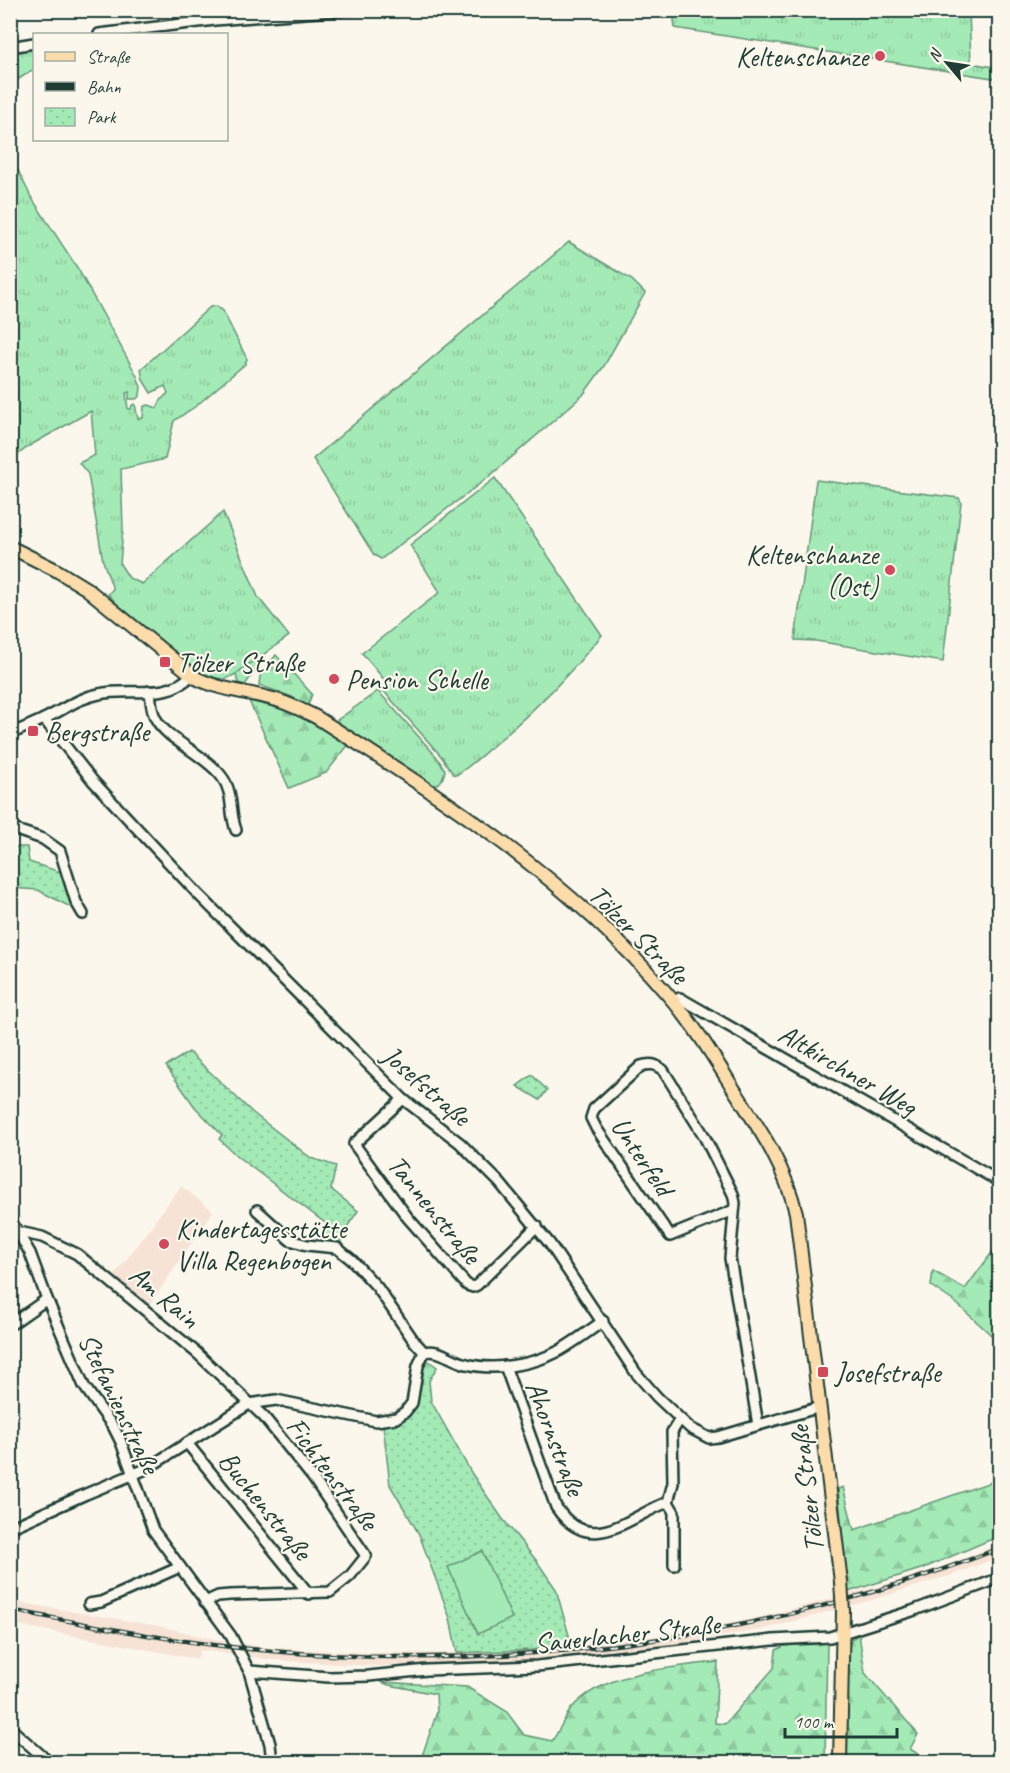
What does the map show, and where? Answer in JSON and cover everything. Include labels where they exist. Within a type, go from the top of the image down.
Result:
[{"type":"main road","name":"Tölzer Straße","points":[[10,547],[56,570],[87,589],[191,675],[213,686],[272,699],[316,717],[435,793],[495,836],[561,890],[638,962],[674,1001],[712,1054],[763,1134],[785,1176],[796,1213],[841,1582],[843,1633],[840,1762]]},
{"type":"street","points":[[107,33],[215,20],[344,10]]},
{"type":"street","points":[[10,47],[33,43]]},
{"type":"street","points":[[10,734],[84,697],[119,690],[150,691],[177,687],[191,675]]},
{"type":"street","points":[[150,691],[156,719],[164,729],[215,769],[227,784],[231,794],[236,830]]},
{"type":"street","name":"Josefstraße","points":[[44,719],[93,781],[149,843],[307,1005],[404,1099],[460,1143],[500,1182],[537,1226],[636,1373],[690,1428],[709,1438],[718,1437],[820,1407]]},
{"type":"street","points":[[10,828],[43,839],[60,851],[76,902],[83,914]]},
{"type":"street","name":"Altkirchner Weg","points":[[674,1001],[680,998],[999,1182]]},
{"type":"street","name":"Unterfeld","points":[[656,1065],[663,1070],[703,1134],[733,1194],[734,1210],[670,1236],[596,1128],[591,1113],[601,1101],[641,1066],[656,1065]]},
{"type":"street","name":"Tannenstraße","points":[[404,1099],[354,1144],[408,1218],[467,1285],[473,1287],[477,1285],[537,1226]]},
{"type":"street","points":[[257,1210],[290,1240],[307,1245],[337,1248],[377,1287],[424,1352]]},
{"type":"street","points":[[734,1210],[730,1258],[758,1425]]},
{"type":"street","name":"Stefanienstraße","points":[[11,1220],[30,1253],[84,1386],[114,1428],[134,1475],[153,1530],[231,1636],[249,1671],[270,1744],[272,1762]]},
{"type":"street","name":"Am Rain","points":[[19,1232],[42,1237],[77,1254],[197,1353],[249,1404]]},
{"type":"street","points":[[30,1253],[42,1237]]},
{"type":"street","points":[[10,1325],[47,1299]]},
{"type":"street","points":[[424,1352],[437,1351],[461,1363],[472,1365],[505,1366],[541,1359],[555,1353],[603,1321]]},
{"type":"street","points":[[10,1528],[134,1475],[249,1404],[276,1400],[376,1421],[387,1420],[405,1412],[412,1403],[418,1366],[424,1352]]},
{"type":"street","name":"Ahornstraße","points":[[505,1366],[556,1508],[568,1522],[588,1531],[608,1531],[668,1502]]},
{"type":"street","name":"Fichtenstraße","points":[[264,1417],[266,1409],[276,1400]]},
{"type":"street","name":"Fichtenstraße","points":[[249,1404],[264,1417],[313,1478],[366,1556],[350,1576],[330,1592],[309,1594]]},
{"type":"street","points":[[674,1564],[674,1512],[668,1502],[673,1483],[672,1432],[680,1419]]},
{"type":"street","name":"Buchenstraße","points":[[188,1443],[309,1594]]},
{"type":"street","points":[[89,1604],[101,1602],[180,1567]]},
{"type":"street","name":"Sauerlacher Straße","points":[[249,1671],[339,1677],[369,1676],[427,1670],[537,1666],[773,1640],[830,1637],[912,1611],[999,1578]]},
{"type":"street","points":[[205,1602],[218,1596],[230,1595],[309,1594]]},
{"type":"street","points":[[10,1728],[49,1762]]},
{"type":"shaded area","name":"Kindertagesstätte Villa Regenbogen","points":[[181,1186],[213,1211],[149,1306],[114,1276]]},
{"type":"shaded area","points":[[999,1544],[999,1557],[952,1575],[761,1630],[655,1647],[543,1660],[374,1666],[272,1660],[200,1650],[197,1659],[11,1624],[10,1601],[159,1626],[222,1641],[272,1648],[374,1653],[531,1650],[653,1637],[758,1618],[898,1581],[950,1564]]},
{"type":"green space","points":[[673,11],[969,11],[971,63],[999,68],[999,79],[675,28]]},
{"type":"green space","points":[[33,48],[33,70],[11,84],[11,52]]},
{"type":"green space","points":[[10,154],[31,197],[78,269],[137,376],[141,387],[140,396],[136,399],[129,399],[129,392],[126,393],[128,409],[135,404],[138,419],[143,418],[144,406],[157,408],[168,393],[165,386],[151,393],[143,380],[141,369],[210,307],[217,306],[223,311],[247,359],[245,364],[196,406],[174,421],[165,459],[121,469],[123,529],[120,564],[129,578],[142,584],[223,512],[258,597],[289,636],[226,679],[213,678],[199,673],[108,594],[113,589],[103,561],[88,474],[79,463],[95,455],[91,411],[29,446],[11,460]]},
{"type":"green space","points":[[569,242],[632,280],[645,293],[604,366],[583,395],[490,476],[381,559],[374,555],[313,459]]},
{"type":"green space","points":[[495,478],[602,635],[538,705],[477,760],[456,775],[381,688],[387,683],[362,653],[440,592],[410,545]]},
{"type":"green space","points":[[816,480],[959,498],[961,502],[943,662],[816,641],[795,640]]},
{"type":"green space","points":[[276,655],[312,694],[307,708],[292,697],[259,685],[260,676]]},
{"type":"green space","points":[[257,658],[262,661],[245,685],[238,683],[236,674]]},
{"type":"green space","points":[[378,691],[436,756],[445,770],[439,783],[430,786],[333,723]]},
{"type":"green space","points":[[249,701],[302,714],[350,743],[326,773],[289,788]]},
{"type":"green space","points":[[10,847],[27,847],[29,862],[64,873],[76,910],[38,890],[11,888]]},
{"type":"green space","points":[[189,1052],[253,1113],[311,1158],[336,1166],[331,1189],[358,1211],[341,1236],[341,1244],[320,1242],[329,1226],[238,1157],[219,1139],[222,1135],[195,1107],[166,1066]]},
{"type":"green space","points":[[532,1075],[547,1090],[540,1100],[517,1086]]},
{"type":"green space","points":[[999,1243],[999,1342],[956,1303],[931,1286],[933,1271],[965,1289]]},
{"type":"green space","points":[[423,1357],[437,1367],[429,1381],[431,1401],[472,1474],[556,1589],[572,1646],[457,1653],[450,1618],[419,1534],[390,1485],[383,1425],[398,1420],[408,1413]]},
{"type":"green space","points":[[999,1479],[999,1536],[924,1568],[848,1592],[838,1489],[843,1487],[854,1530]]},
{"type":"green space","points":[[482,1551],[512,1618],[478,1634],[448,1567]]},
{"type":"green space","points":[[859,1634],[865,1673],[918,1734],[910,1749],[931,1762],[846,1762],[848,1647],[852,1639]]},
{"type":"green space","points":[[827,1642],[825,1762],[420,1762],[437,1712],[436,1694],[381,1682],[467,1687],[506,1711],[524,1735],[552,1741],[571,1709],[600,1687],[639,1673],[718,1662],[715,1723],[725,1724],[774,1668],[776,1650],[784,1646]]},
{"type":"railway","points":[[10,1610],[153,1636],[240,1648],[336,1655],[433,1657],[530,1653],[626,1644],[722,1629],[816,1607],[909,1581],[1000,1548]]},
{"type":"place","name":"Keltenschanze","points":[[880,56]]},
{"type":"place","name":"Keltenschanze (Ost)","points":[[890,570]]},
{"type":"place","name":"Tölzer Straße","points":[[165,662]]},
{"type":"place","name":"Pension Schelle","points":[[334,679]]},
{"type":"place","name":"Bergstraße","points":[[33,731]]},
{"type":"place","name":"Kindertagesstätte Villa Regenbogen","points":[[164,1244]]},
{"type":"place","name":"Josefstraße","points":[[823,1372]]}]
